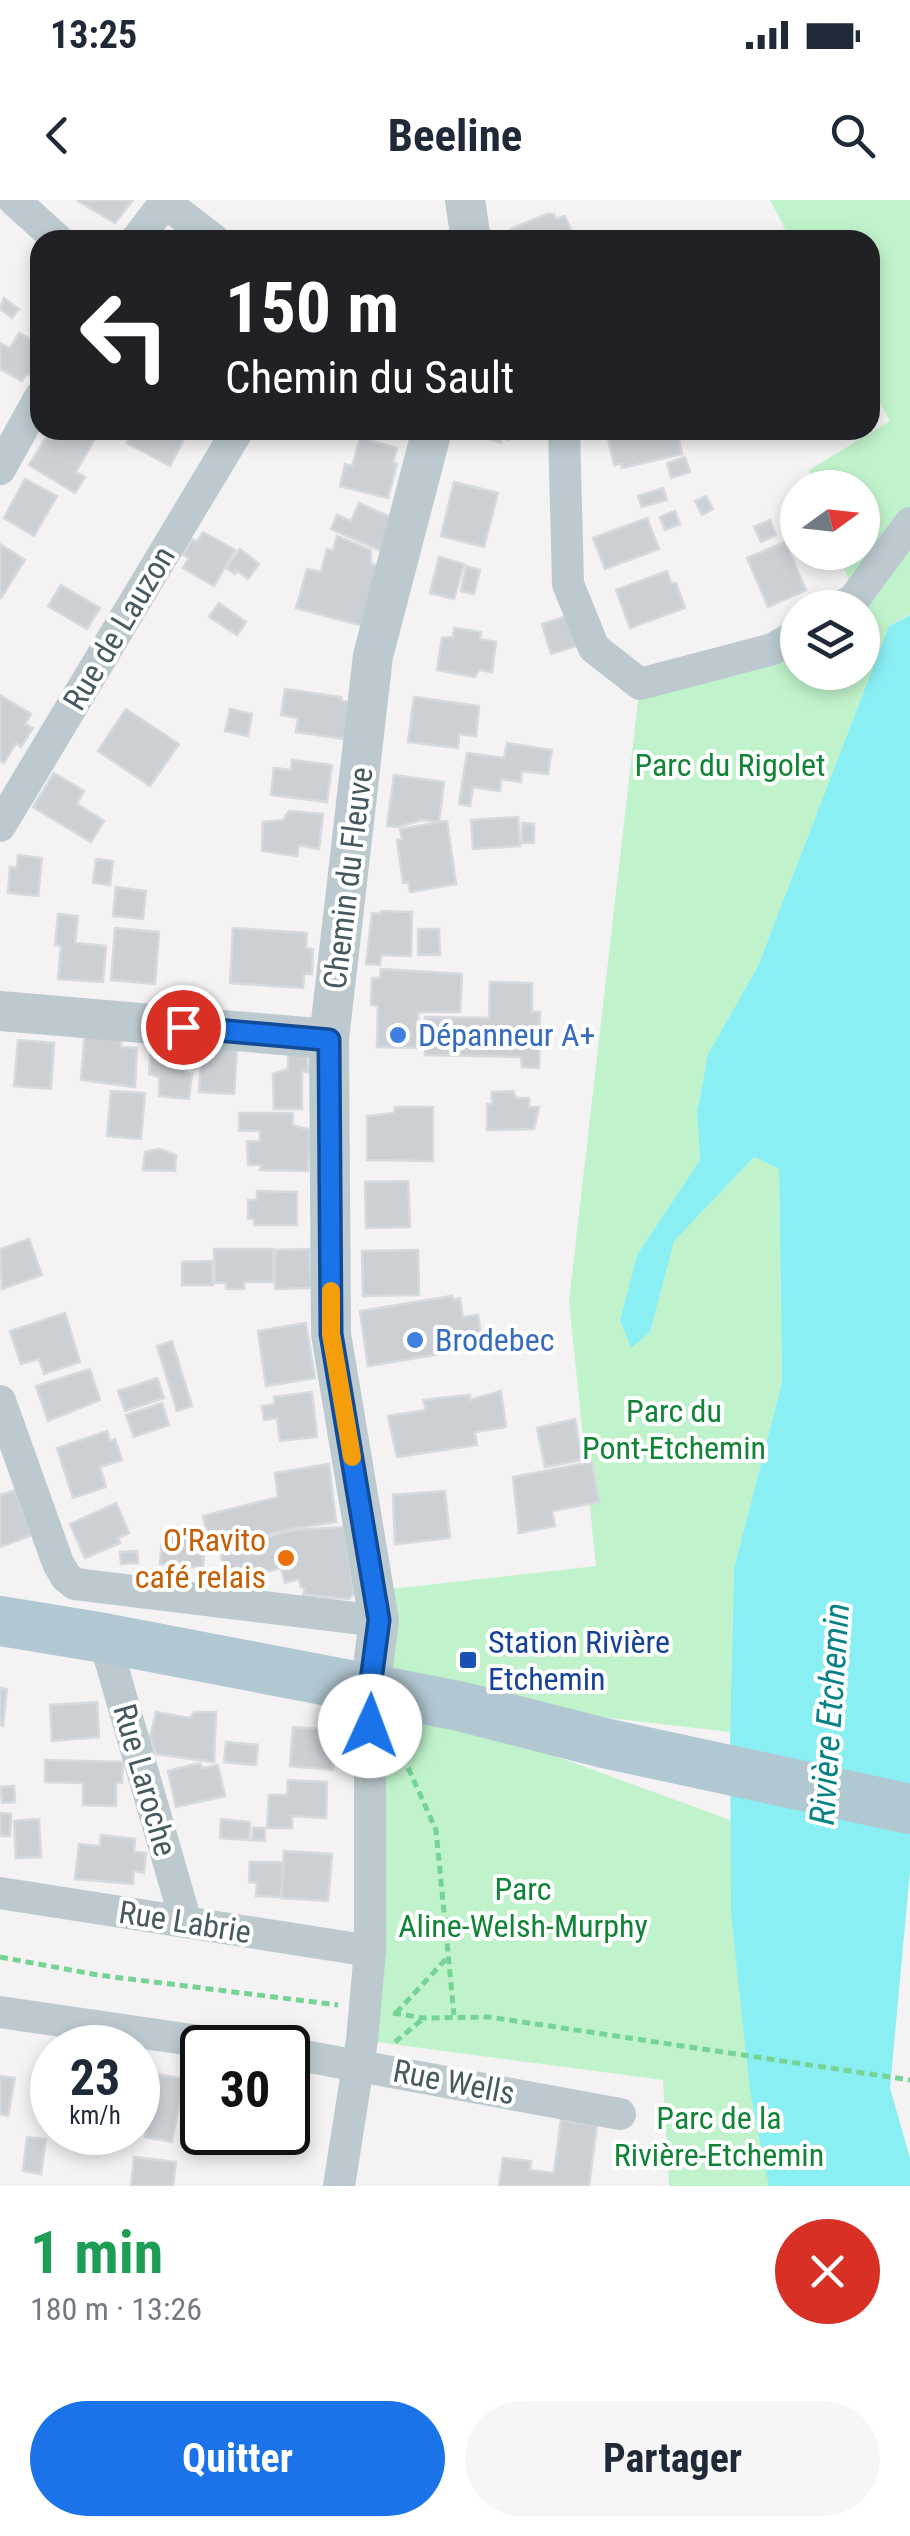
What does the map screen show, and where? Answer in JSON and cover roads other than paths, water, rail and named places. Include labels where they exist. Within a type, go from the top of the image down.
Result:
[{"type":"main road","points":[[0,1621],[370,1688],[910,1809]]},
{"type":"street","points":[[14,200],[47,230]]},
{"type":"street","points":[[464,200],[469,230]]},
{"type":"street","points":[[144,230],[166,201],[202,230]]},
{"type":"street","points":[[0,470],[30,416]]},
{"type":"street","name":"Rue de Lauzon","points":[[0,826],[232,440]]},
{"type":"street","name":"Chemin du Fleuve","points":[[370,1688],[379,1620],[331,1334],[329,1040],[373,656],[429,440]]},
{"type":"street","points":[[564,440],[568,584],[594,648],[640,684],[780,644]]},
{"type":"street","points":[[861,590],[910,523]]},
{"type":"street","points":[[0,1011],[329,1040]]},
{"type":"street","points":[[0,1401],[58,1563],[75,1584],[379,1620]]},
{"type":"street","name":"Rue Laroche","points":[[104,1638],[186,1922]]},
{"type":"street","points":[[339,2186],[370,2058],[370,1688]]},
{"type":"street","name":"Rue Labrie","points":[[0,1893],[370,1951]]},
{"type":"street","points":[[0,2012],[180,2038]]},
{"type":"street","name":"Rue Wells","points":[[310,2055],[370,2058],[620,2114]]},
{"type":"water","name":"Rivière Etchemin","points":[[910,615],[910,1871],[890,2088],[910,2158],[910,2186],[769,2186],[750,2091],[731,1914],[730,1732],[734,1568],[782,1382],[779,1169],[754,1157],[674,1241],[650,1332],[631,1348],[620,1320],[637,1255],[700,1160],[697,1111],[708,1054],[758,966],[864,690],[880,690],[880,649],[889,626]]},
{"type":"place","name":"Dépanneur A+","points":[[398,1035]]},
{"type":"place","name":"Brodebec","points":[[415,1340]]},
{"type":"place","name":"O'Ravito café relais","points":[[286,1558]]},
{"type":"place","name":"Station Rivière Etchemin","points":[[468,1660]]},
{"type":"park label","name":"Parc du Rigolet","points":[[730,765]]},
{"type":"park label","name":"Parc du Pont-Etchemin","points":[[674,1430]]},
{"type":"park label","name":"Parc Aline-Welsh-Murphy","points":[[523,1908]]},
{"type":"park label","name":"Parc de la Rivière-Etchemin","points":[[719,2136]]}]
